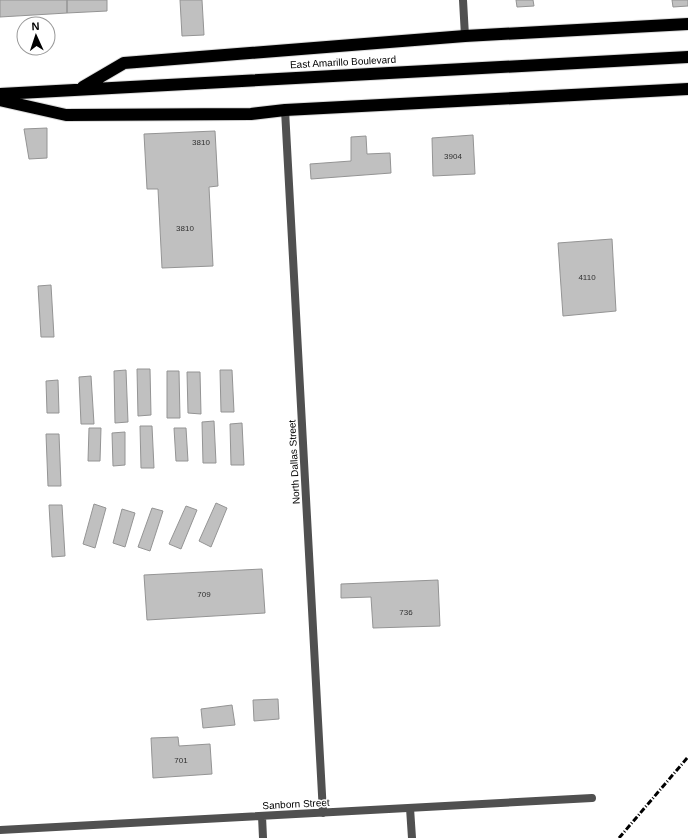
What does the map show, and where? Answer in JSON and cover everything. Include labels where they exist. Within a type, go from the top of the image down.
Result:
[{"type":"highway","points":[[80,88],[124,63],[465,36],[688,24]]},
{"type":"highway","name":"East Amarillo Boulevard","points":[[0,94],[80,88],[688,57]]},
{"type":"highway","points":[[0,100],[66,114],[251,114],[284,110],[688,89]]},
{"type":"street","points":[[463,0],[465,36]]},
{"type":"street","name":"North Dallas Street","points":[[284,110],[323,813]]},
{"type":"street","name":"Sanborn Street","points":[[0,830],[592,798]]},
{"type":"street","points":[[410,808],[412,838]]},
{"type":"street","points":[[262,816],[264,838]]},
{"type":"building","points":[[0,0],[67,0],[67,13],[0,17]]},
{"type":"building","points":[[67,0],[107,0],[107,11],[67,13]]},
{"type":"building","points":[[180,0],[202,0],[204,35],[182,36]]},
{"type":"building","points":[[516,0],[533,0],[534,6],[517,7]]},
{"type":"building","points":[[672,0],[688,0],[688,6],[673,7]]},
{"type":"building","points":[[47,128],[47,158],[29,159],[24,129]]},
{"type":"building","points":[[215,131],[218,186],[209,187],[213,266],[162,268],[158,189],[147,189],[144,134]]},
{"type":"building","points":[[473,135],[475,174],[433,176],[432,138]]},
{"type":"building","points":[[366,136],[367,154],[390,153],[391,173],[311,179],[310,164],[351,161],[351,137]]},
{"type":"building","points":[[612,239],[616,311],[563,316],[558,243]]},
{"type":"building","points":[[51,285],[54,337],[41,337],[38,286]]},
{"type":"building","points":[[137,369],[150,369],[151,415],[138,416]]},
{"type":"building","points":[[126,370],[128,422],[115,423],[114,371]]},
{"type":"building","points":[[220,370],[232,370],[234,412],[221,412]]},
{"type":"building","points":[[167,371],[179,371],[180,418],[167,418]]},
{"type":"building","points":[[187,372],[200,372],[201,414],[188,413]]},
{"type":"building","points":[[91,376],[94,424],[81,424],[79,377]]},
{"type":"building","points":[[58,380],[59,413],[47,413],[46,381]]},
{"type":"building","points":[[214,421],[216,463],[203,463],[202,422]]},
{"type":"building","points":[[242,423],[244,465],[231,465],[230,424]]},
{"type":"building","points":[[140,426],[152,426],[154,468],[141,468]]},
{"type":"building","points":[[89,428],[101,428],[100,461],[88,461]]},
{"type":"building","points":[[174,428],[186,428],[188,461],[176,461]]},
{"type":"building","points":[[125,432],[125,465],[113,466],[112,433]]},
{"type":"building","points":[[46,434],[59,434],[61,486],[48,486]]},
{"type":"building","points":[[216,503],[227,508],[211,547],[199,541]]},
{"type":"building","points":[[94,504],[106,508],[95,548],[83,544]]},
{"type":"building","points":[[49,505],[62,505],[65,556],[52,557]]},
{"type":"building","points":[[186,506],[197,510],[181,549],[169,544]]},
{"type":"building","points":[[152,508],[163,511],[150,551],[138,547]]},
{"type":"building","points":[[122,509],[135,513],[125,547],[113,543]]},
{"type":"building","points":[[262,569],[265,613],[147,620],[144,575]]},
{"type":"building","points":[[438,580],[440,626],[373,628],[371,597],[341,598],[341,584]]},
{"type":"building","points":[[278,699],[279,719],[254,721],[253,700]]},
{"type":"building","points":[[232,705],[235,725],[203,728],[201,709]]},
{"type":"building","points":[[178,737],[179,746],[210,744],[212,774],[153,778],[151,738]]},
{"type":"railway","points":[[619,838],[688,757]]}]
